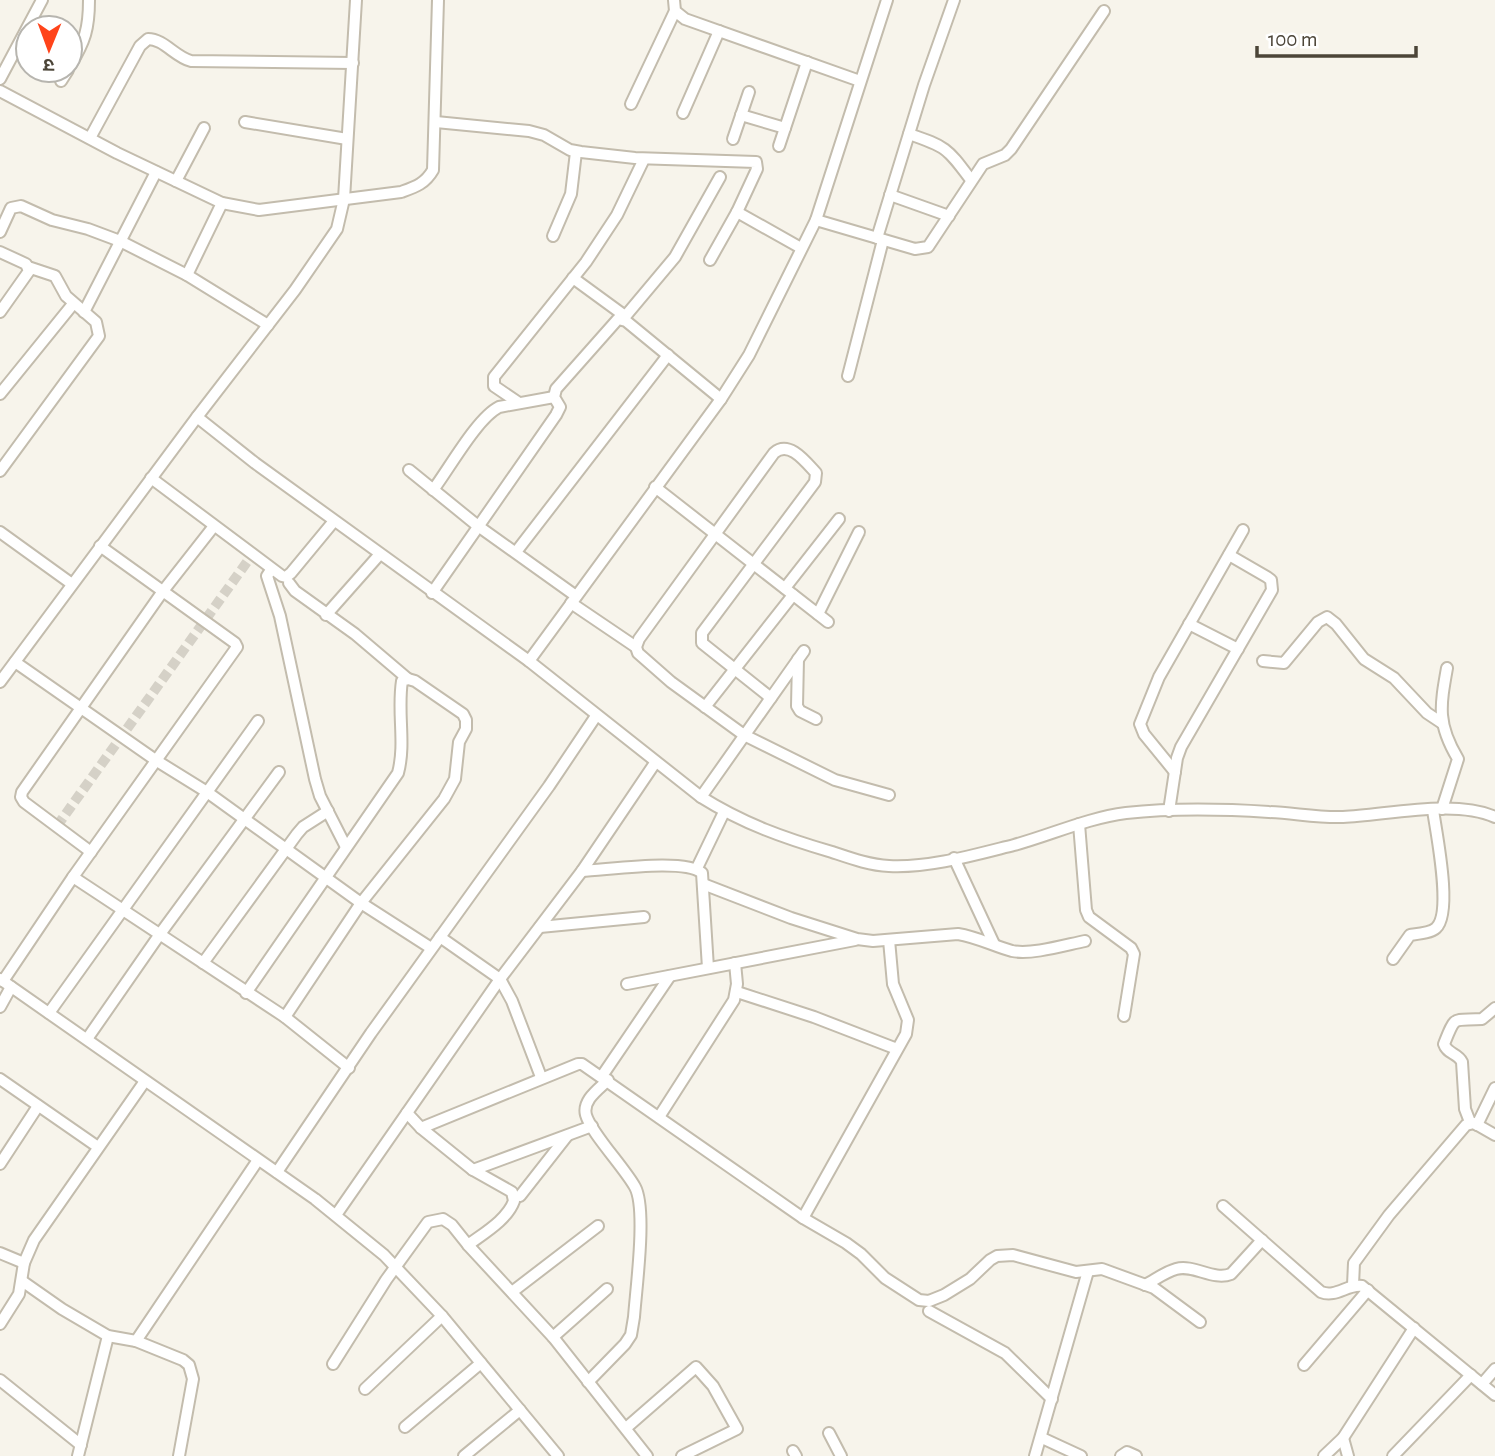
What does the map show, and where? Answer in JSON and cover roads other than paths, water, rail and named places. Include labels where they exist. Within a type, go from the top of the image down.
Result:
[{"type":"street","points":[[0,79],[42,0]]},
{"type":"street","points":[[84,39],[88,31],[89,0]]},
{"type":"street","points":[[0,682],[337,229],[344,199],[356,0]]},
{"type":"street","points":[[0,91],[156,172],[222,202],[259,210],[401,192],[418,186],[433,170],[438,0]]},
{"type":"street","points":[[529,662],[720,399],[748,355],[816,220],[887,0]]},
{"type":"street","points":[[848,376],[890,195],[954,0]]},
{"type":"street","points":[[675,5],[685,19],[860,81]]},
{"type":"street","points":[[631,104],[675,5]]},
{"type":"street","points":[[816,220],[922,249],[933,243],[982,164],[1005,155],[1012,149],[1104,11]]},
{"type":"street","points":[[683,113],[719,31]]},
{"type":"street","points":[[90,138],[140,46],[148,39],[159,41],[183,59],[191,61],[353,63]]},
{"type":"street","points":[[779,146],[807,62]]},
{"type":"street","points":[[733,139],[749,92]]},
{"type":"street","points":[[741,115],[785,128]]},
{"type":"street","points":[[245,122],[347,139]]},
{"type":"street","points":[[436,122],[529,131],[544,135],[576,152],[644,159],[756,162],[757,169],[737,212],[710,260]]},
{"type":"street","points":[[176,181],[204,128]]},
{"type":"street","points":[[909,134],[943,146],[971,180]]},
{"type":"street","points":[[553,236],[571,194],[576,152]]},
{"type":"street","points":[[519,403],[494,386],[494,377],[573,278],[617,215],[644,159]]},
{"type":"street","points":[[84,312],[156,172]]},
{"type":"street","points":[[432,593],[556,415],[560,407],[554,397],[556,389],[618,319],[624,317],[675,257],[720,177]]},
{"type":"street","points":[[890,195],[949,216]]},
{"type":"street","points":[[187,275],[222,202]]},
{"type":"street","points":[[0,232],[10,208],[21,206],[52,220],[88,229],[120,241],[187,275],[268,325]]},
{"type":"street","points":[[737,212],[802,248]]},
{"type":"street","points":[[0,252],[29,267],[55,276],[66,296],[96,322],[99,336],[0,471]]},
{"type":"street","points":[[0,312],[27,276],[29,267]]},
{"type":"street","points":[[573,278],[624,317],[720,399]]},
{"type":"street","points":[[0,394],[74,304]]},
{"type":"street","points":[[516,552],[668,355]]},
{"type":"street","points":[[433,490],[487,416],[499,407],[554,397]]},
{"type":"street","points":[[197,417],[334,521],[529,662],[701,797],[724,812],[773,835],[867,863],[912,866],[1015,844],[1125,813],[1205,809],[1329,817],[1438,809],[1472,810],[1495,817]]},
{"type":"street","points":[[636,647],[714,533],[774,453],[782,448],[789,448],[816,473],[815,482],[752,563],[700,638],[702,643],[771,698]]},
{"type":"street","points":[[409,470],[636,647],[638,653],[671,682],[744,736],[835,780],[889,795]]},
{"type":"street","points":[[151,478],[282,576],[291,573],[334,521]]},
{"type":"street","points":[[655,487],[828,622]]},
{"type":"street","points":[[705,707],[736,670],[839,519]]},
{"type":"street","points":[[91,852],[21,797],[22,792],[163,591],[214,526]]},
{"type":"street","points":[[1175,772],[1144,734],[1140,724],[1159,677],[1243,530]]},
{"type":"street","points":[[818,614],[859,532]]},
{"type":"street","points":[[0,550],[4,535],[72,584]]},
{"type":"street","points":[[0,1007],[5,982],[73,877],[237,647],[100,546]]},
{"type":"street","points":[[326,615],[380,554]]},
{"type":"street","points":[[1169,811],[1181,747],[1273,586],[1266,577],[1229,555]]},
{"type":"street","points":[[271,570],[267,576],[280,616],[315,779],[346,848]]},
{"type":"street","points":[[285,1017],[361,903],[444,799],[455,779],[459,742],[466,729],[463,715],[415,681],[408,679],[355,634],[295,591],[289,583]]},
{"type":"street","points":[[1263,661],[1284,663],[1318,622],[1326,617],[1336,624],[1364,659],[1394,678],[1427,713],[1442,723]]},
{"type":"street","points":[[1189,624],[1238,649]]},
{"type":"street","points":[[701,797],[801,655],[797,706],[800,711],[816,719]]},
{"type":"street","points":[[15,662],[246,819],[361,903],[431,948]]},
{"type":"street","points":[[1393,959],[1410,935],[1433,930],[1440,922],[1445,899],[1438,809],[1458,759],[1445,737],[1442,723],[1447,668]]},
{"type":"street","points":[[246,993],[398,773],[402,757],[401,690],[402,681],[408,679]]},
{"type":"street","points":[[277,1172],[431,948],[549,786],[596,716]]},
{"type":"street","points":[[49,1013],[258,721]]},
{"type":"street","points":[[336,1215],[500,979],[582,872],[655,763]]},
{"type":"street","points":[[87,1039],[279,772]]},
{"type":"street","points":[[203,963],[303,827],[328,811]]},
{"type":"street","points":[[696,869],[724,812]]},
{"type":"street","points":[[1079,824],[1086,911],[1131,948],[1134,954],[1124,1016]]},
{"type":"street","points":[[954,858],[994,944]]},
{"type":"street","points":[[582,872],[674,865],[696,869],[702,873],[708,968]]},
{"type":"street","points":[[73,877],[285,1017],[349,1068]]},
{"type":"street","points":[[704,884],[792,918],[873,942],[958,934],[1024,952],[1085,942]]},
{"type":"street","points":[[540,927],[644,918]]},
{"type":"street","points":[[440,937],[500,979],[512,1001],[541,1077]]},
{"type":"street","points":[[627,984],[858,939]]},
{"type":"street","points":[[803,1218],[906,1034],[908,1020],[905,1009],[892,984],[890,940]]},
{"type":"street","points":[[659,1117],[737,992],[735,964]]},
{"type":"street","points":[[588,1382],[631,1335],[640,1212],[637,1190],[592,1126],[586,1114],[586,1106],[670,976]]},
{"type":"street","points":[[5,982],[336,1215],[397,1268],[442,1316],[558,1456]]},
{"type":"street","points":[[737,992],[814,1017],[897,1049]]},
{"type":"street","points":[[1495,1008],[1482,1019],[1459,1018],[1453,1022],[1444,1044],[1449,1052],[1462,1062],[1465,1109],[1473,1123],[1495,1135]]},
{"type":"street","points":[[421,1128],[578,1064],[605,1078],[803,1218],[846,1243],[886,1278],[919,1300],[929,1301],[944,1295],[970,1279],[997,1256],[1013,1255],[1076,1272],[1102,1269],[1154,1288],[1200,1322]]},
{"type":"street","points":[[0,1079],[98,1147]]},
{"type":"street","points":[[0,1324],[14,1304],[22,1281],[23,1264],[34,1240],[145,1081]]},
{"type":"street","points":[[1353,1285],[1352,1267],[1360,1255],[1397,1205],[1473,1123],[1495,1088]]},
{"type":"street","points":[[0,1164],[38,1106]]},
{"type":"street","points":[[407,1114],[473,1170],[512,1192],[512,1208],[468,1245]]},
{"type":"street","points":[[473,1170],[592,1126]]},
{"type":"street","points":[[520,1196],[569,1134]]},
{"type":"street","points":[[136,1341],[258,1160]]},
{"type":"street","points":[[1223,1206],[1321,1292],[1336,1293],[1353,1285],[1362,1286],[1495,1395]]},
{"type":"street","points":[[333,1364],[386,1280],[428,1222],[443,1219],[452,1225],[553,1337],[647,1456]]},
{"type":"street","points":[[512,1292],[598,1226]]},
{"type":"street","points":[[1145,1285],[1176,1269],[1191,1269],[1225,1276],[1262,1240]]},
{"type":"street","points":[[0,1252],[23,1264]]},
{"type":"street","points":[[1035,1456],[1088,1271]]},
{"type":"street","points":[[22,1281],[108,1336],[136,1341],[189,1365],[192,1379],[179,1456]]},
{"type":"street","points":[[553,1337],[607,1289]]},
{"type":"street","points":[[1304,1365],[1368,1290]]},
{"type":"street","points":[[929,1311],[1005,1353],[1052,1399]]},
{"type":"street","points":[[365,1389],[442,1316]]},
{"type":"street","points":[[1324,1456],[1343,1438],[1414,1328]]},
{"type":"street","points":[[0,1380],[80,1451],[108,1336]]},
{"type":"street","points":[[405,1427],[481,1363]]},
{"type":"street","points":[[626,1428],[696,1367],[713,1385],[737,1429],[682,1456]]},
{"type":"street","points":[[1482,1384],[1495,1369]]},
{"type":"street","points":[[1393,1456],[1471,1375]]},
{"type":"street","points":[[464,1456],[520,1410]]},
{"type":"street","points":[[829,1433],[841,1456]]},
{"type":"street","points":[[1042,1438],[1080,1456]]},
{"type":"street","points":[[1343,1438],[1348,1456]]},
{"type":"street","points":[[1121,1456],[1127,1452],[1136,1456]]},
{"type":"tunnel","points":[[57,826],[252,555]]}]
